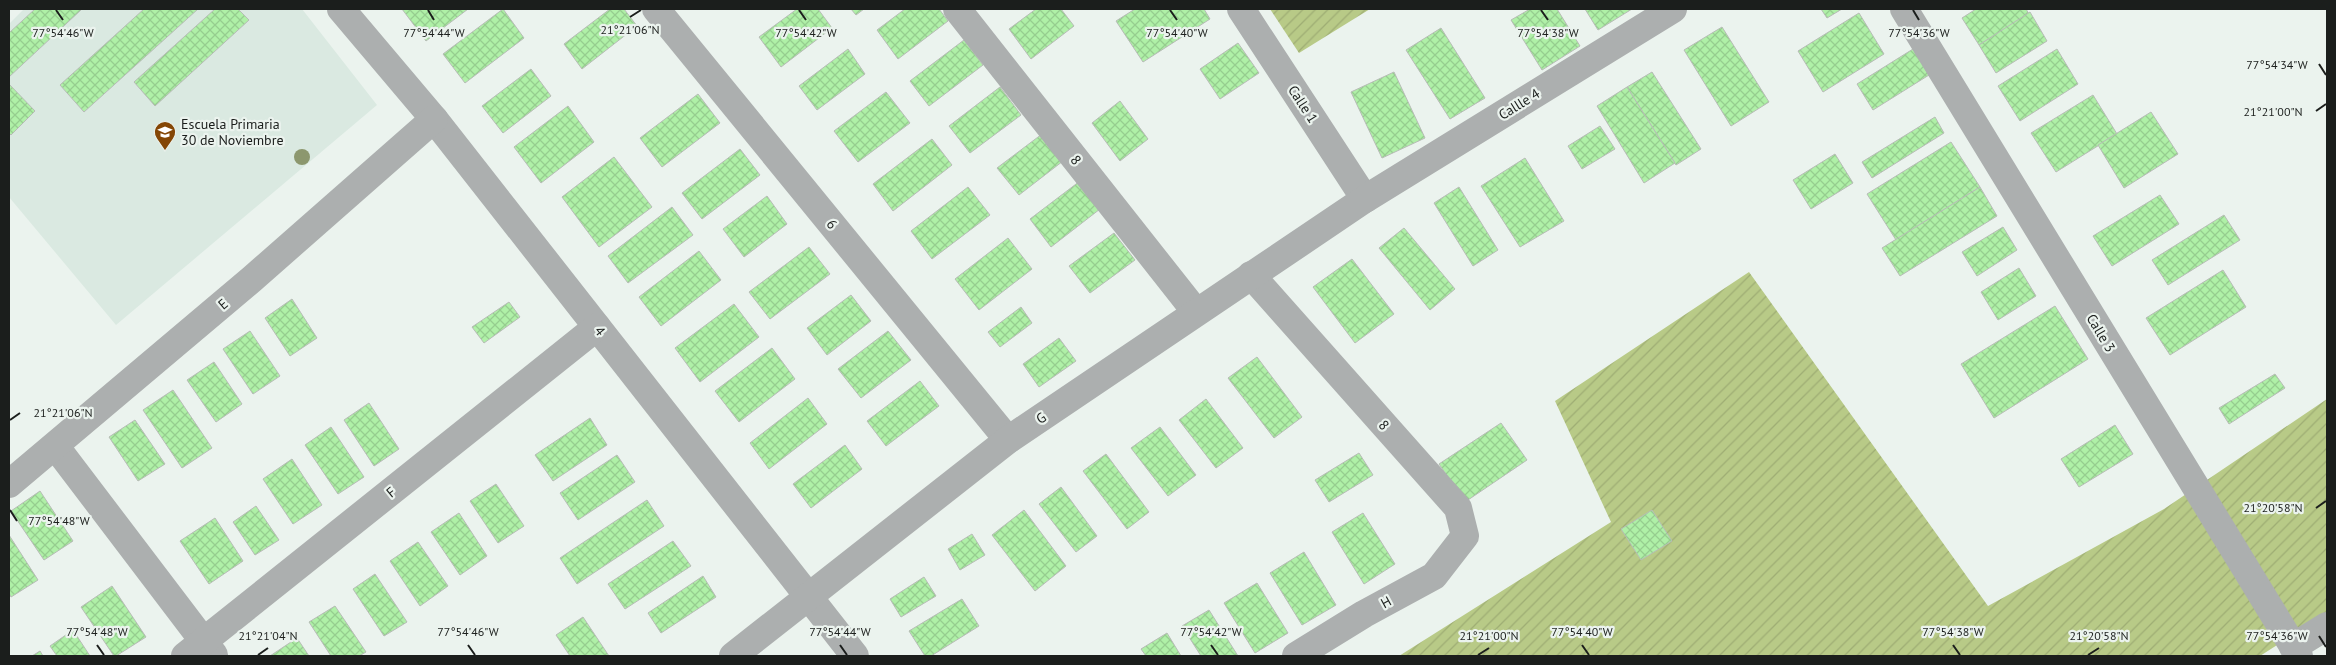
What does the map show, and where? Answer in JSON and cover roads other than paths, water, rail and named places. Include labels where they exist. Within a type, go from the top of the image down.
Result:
[{"type":"street","name":"4","points":[[341,9],[434,119],[855,656]]},
{"type":"street","name":"6","points":[[656,9],[1008,440]]},
{"type":"street","name":"8","points":[[956,9],[1196,312]]},
{"type":"street","name":"Calle 1","points":[[1242,9],[1365,199]]},
{"type":"street","name":"Callle 4","points":[[1365,199],[1672,9]]},
{"type":"street","name":"Calle 3","points":[[1904,9],[2296,652]]},
{"type":"street","name":"E","points":[[9,484],[56,447],[252,279],[434,119]]},
{"type":"street","name":"G","points":[[733,656],[1008,440],[1365,199]]},
{"type":"street","name":"8","points":[[1251,275],[1458,508],[1465,536]]},
{"type":"street","name":"F","points":[[201,651],[597,327]]},
{"type":"street","points":[[56,447],[201,651]]},
{"type":"street","name":"H","points":[[1296,656],[1364,614],[1434,576],[1465,536]]},
{"type":"street","points":[[2296,652],[2327,626]]},
{"type":"place","name":"Escuela Primaria 30 de Noviembre","points":[[165,151]]}]
